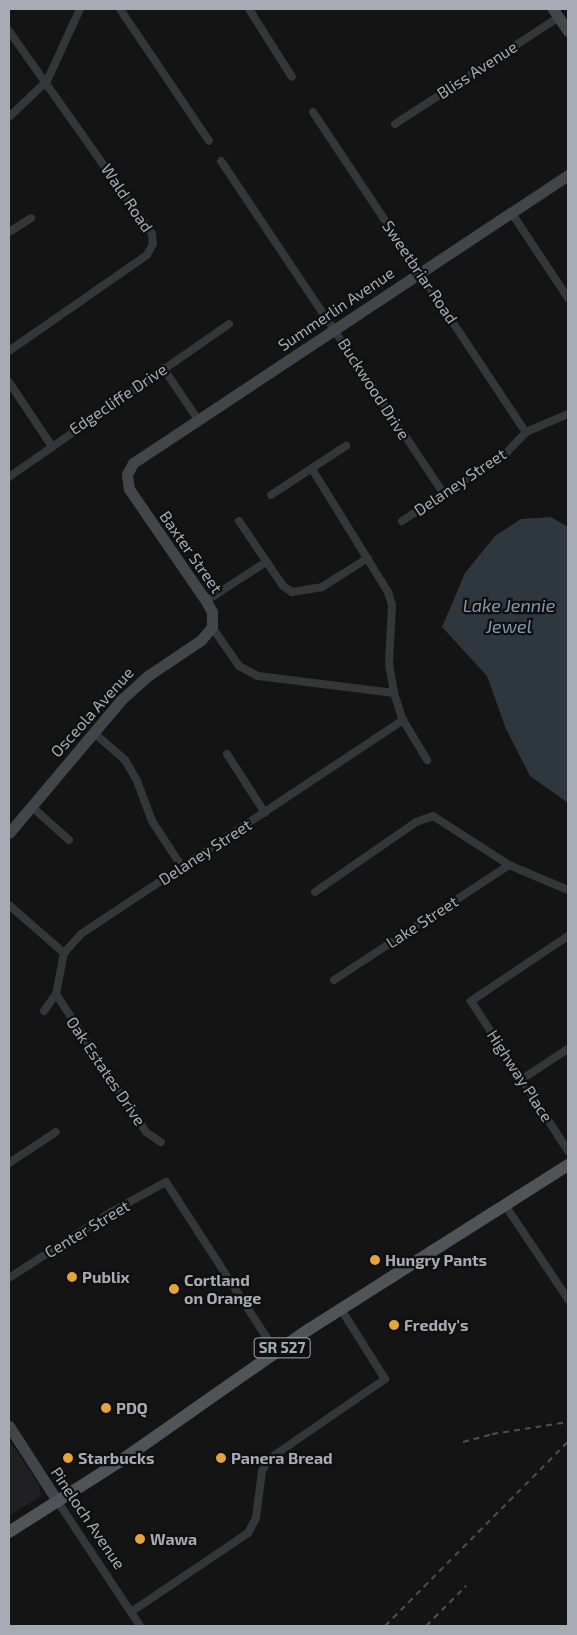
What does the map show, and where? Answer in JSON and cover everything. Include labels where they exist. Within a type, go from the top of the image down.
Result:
[{"type":"main road","name":"SR 527","points":[[9,1532],[58,1502],[341,1308],[568,1166]]},
{"type":"street","points":[[9,117],[47,81],[80,9]]},
{"type":"street","points":[[120,9],[209,141]]},
{"type":"street","points":[[249,9],[292,77]]},
{"type":"street","points":[[556,13],[568,31]]},
{"type":"street","name":"Bliss Avenue","points":[[396,124],[556,13]]},
{"type":"street","name":"Wald Road","points":[[9,31],[32,66],[47,81],[152,234],[153,244],[147,255],[9,351]]},
{"type":"street","name":"Sweetbriar Road","points":[[314,112],[526,432]]},
{"type":"street","name":"Buckwood Drive","points":[[221,161],[442,493]]},
{"type":"street","name":"Summerlin Avenue","points":[[127,474],[138,459],[511,212],[567,178]]},
{"type":"street","points":[[511,212],[568,298]]},
{"type":"street","points":[[9,232],[31,218]]},
{"type":"street","name":"Edgecliffe Drive","points":[[9,477],[51,445],[228,324]]},
{"type":"street","points":[[164,368],[198,421]]},
{"type":"street","points":[[9,382],[51,445]]},
{"type":"street","name":"Delaney Street","points":[[402,521],[507,452],[526,432],[568,414]]},
{"type":"street","points":[[272,495],[346,446]]},
{"type":"street","points":[[312,469],[384,582],[392,605],[389,664],[394,693],[403,720],[427,760]]},
{"type":"street","name":"Baxter Street","points":[[127,474],[133,496],[206,601],[212,612],[212,627],[239,666],[258,676],[394,693]]},
{"type":"street","points":[[240,521],[283,586],[292,592],[322,587],[368,558]]},
{"type":"street","points":[[206,601],[266,562]]},
{"type":"street","name":"Osceola Avenue","points":[[9,833],[93,732],[136,686],[201,640],[212,627]]},
{"type":"street","name":"Delaney Street","points":[[64,952],[81,934],[403,720]]},
{"type":"street","points":[[93,732],[125,760],[137,781],[152,821],[182,867]]},
{"type":"street","points":[[227,754],[264,813]]},
{"type":"street","points":[[31,806],[69,840]]},
{"type":"street","points":[[315,892],[422,818],[433,816],[449,824],[509,865],[568,890]]},
{"type":"street","name":"Lake Street","points":[[334,980],[509,865]]},
{"type":"street","points":[[9,906],[64,952],[56,994],[44,1011]]},
{"type":"street","name":"Highway Place","points":[[568,936],[471,1001],[568,1151]]},
{"type":"street","name":"Oak Estates Drive","points":[[56,994],[146,1132],[161,1142]]},
{"type":"street","points":[[522,1079],[568,1049]]},
{"type":"street","points":[[9,1163],[56,1132]]},
{"type":"street","name":"Center Street","points":[[9,1278],[111,1212],[166,1182],[276,1352]]},
{"type":"street","points":[[505,1205],[568,1299]]},
{"type":"street","points":[[131,1612],[248,1534],[256,1518],[262,1471],[269,1459],[385,1379],[341,1308]]},
{"type":"street","name":"Pineloch Avenue","points":[[9,1426],[140,1626]]},
{"type":"shaded area","points":[[9,1440],[39,1485],[41,1496],[9,1516]]},
{"type":"water","name":"Lake Jennie Jewel","points":[[551,517],[568,527],[568,803],[530,776],[506,729],[487,676],[442,627],[465,573],[495,536],[521,519]]},
{"type":"railway","points":[[463,1442],[492,1434],[568,1422]]},
{"type":"railway","points":[[385,1626],[568,1442]]},
{"type":"railway","points":[[426,1626],[466,1586]]},
{"type":"place","name":"Hungry Pants","points":[[375,1260]]},
{"type":"place","name":"Publix","points":[[72,1277]]},
{"type":"place","name":"Cortland on Orange","points":[[174,1289]]},
{"type":"place","name":"Freddy's","points":[[394,1325]]},
{"type":"place","name":"PDQ","points":[[106,1408]]},
{"type":"place","name":"Starbucks","points":[[68,1458]]},
{"type":"place","name":"Panera Bread","points":[[221,1458]]},
{"type":"place","name":"Wawa","points":[[140,1539]]}]
